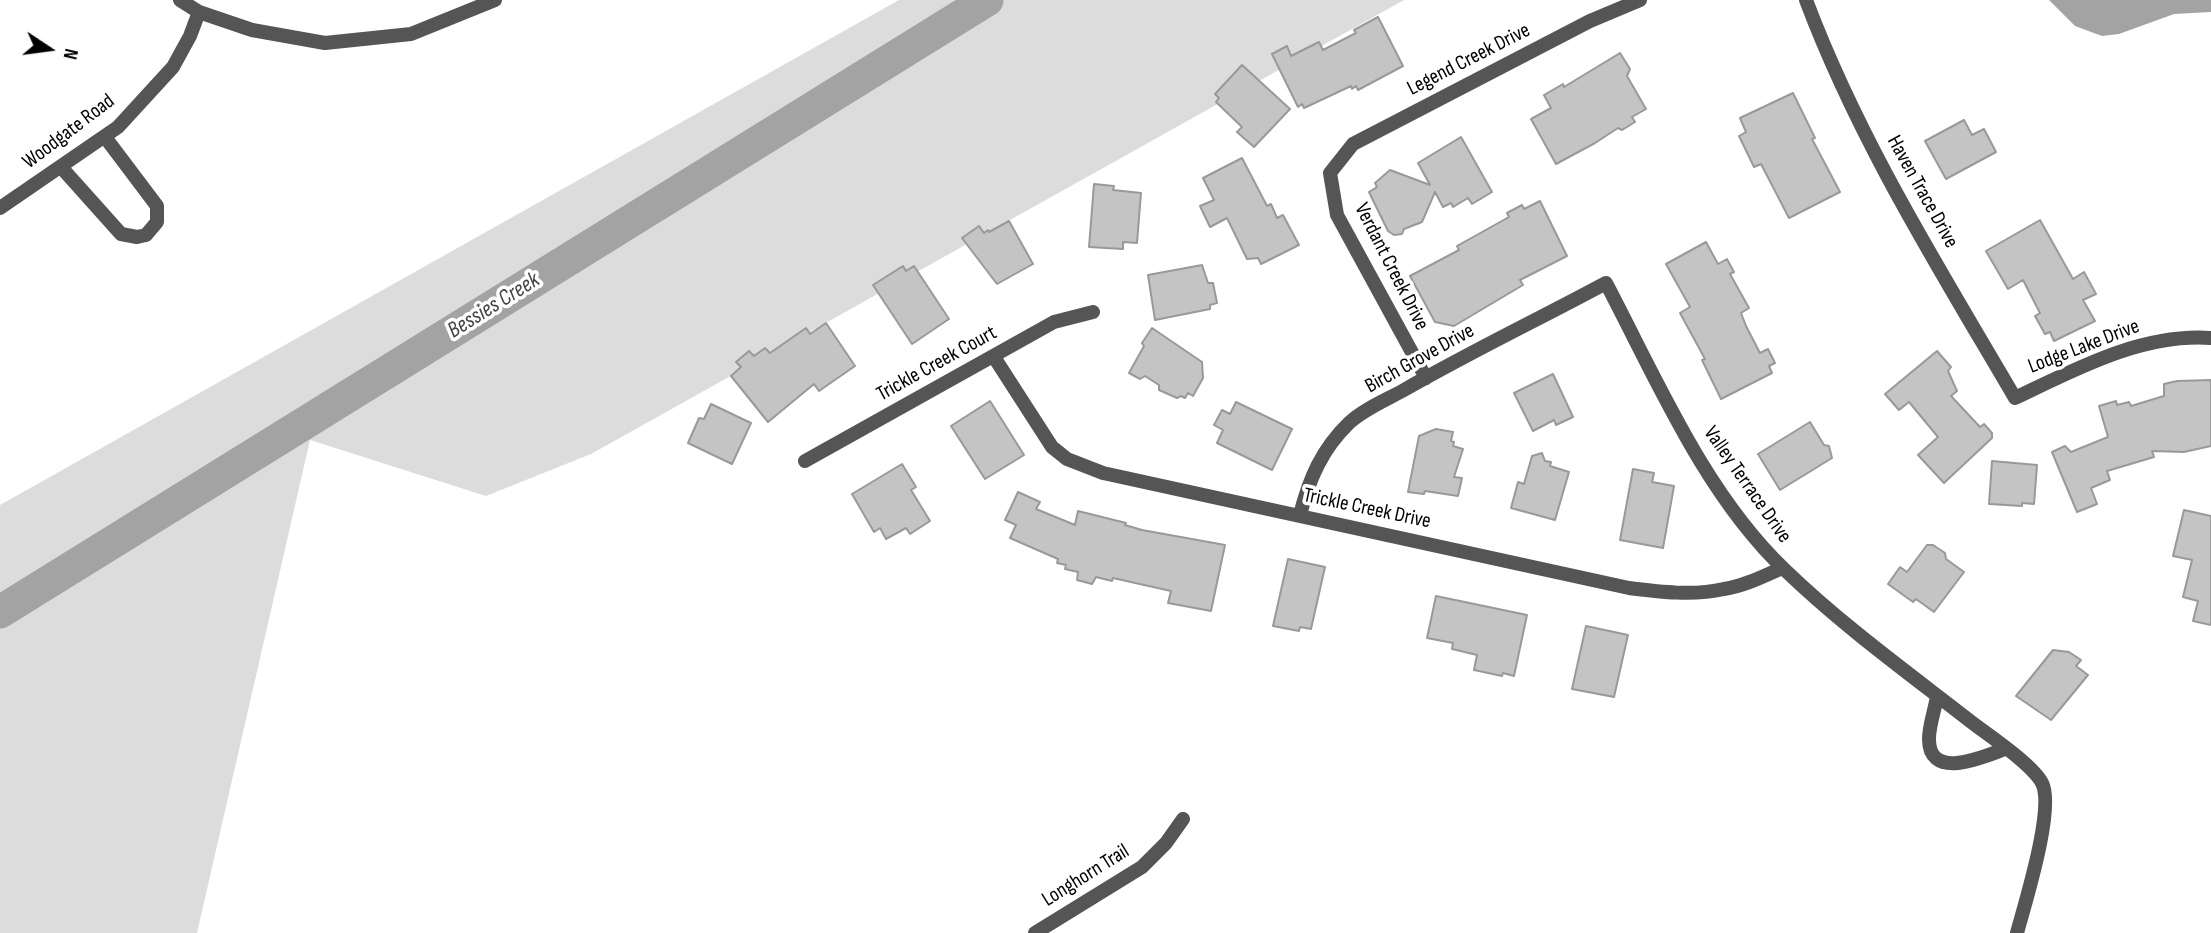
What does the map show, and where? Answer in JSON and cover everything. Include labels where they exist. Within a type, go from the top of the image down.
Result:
[{"type":"street","points":[[180,0],[200,12],[252,30],[325,43],[411,34],[495,0]]},
{"type":"street","name":"Legend Creek Drive","points":[[1329,173],[1353,144],[1590,21],[1640,0]]},
{"type":"street","name":"Haven Trace Drive","points":[[1806,0],[1826,54],[1887,178],[2015,398]]},
{"type":"street","name":"Woodgate Road","points":[[0,208],[118,127],[173,66],[200,12]]},
{"type":"street","points":[[61,167],[121,234],[138,237],[146,235],[156,222],[158,206],[105,136]]},
{"type":"street","name":"Verdant Creek Drive","points":[[1329,173],[1338,215],[1426,378]]},
{"type":"street","name":"Birch Grove Drive","points":[[1300,515],[1306,489],[1317,464],[1332,441],[1351,421],[1426,378],[1606,283]]},
{"type":"street","name":"Valley Terrace Drive","points":[[1606,283],[1689,442],[1752,534],[1782,568],[1827,610],[2006,749],[2042,784],[2046,796],[2046,813],[2017,933]]},
{"type":"street","name":"Trickle Creek Court","points":[[805,461],[1054,322],[1093,313]]},
{"type":"street","name":"Lodge Lake Drive","points":[[2015,398],[2078,368],[2124,351],[2159,341],[2211,338]]},
{"type":"street","name":"Trickle Creek Drive","points":[[994,357],[1052,447],[1075,463],[1103,473],[1629,588],[1686,593],[1727,589],[1782,568]]},
{"type":"street","points":[[1937,696],[1929,741],[1933,753],[1941,761],[1964,763],[2006,749]]},
{"type":"street","name":"Longhorn Trail","points":[[1035,933],[1142,867],[1166,843],[1183,819]]},
{"type":"shaded area","points":[[899,0],[1404,0],[591,454],[486,496],[310,440],[197,933],[0,933],[0,505]]},
{"type":"shaded area","points":[[2049,0],[2211,0],[2211,12],[2174,14],[2119,34],[2102,36],[2075,26]]},
{"type":"building","points":[[1378,17],[1403,66],[1358,90],[1356,86],[1352,89],[1351,86],[1304,108],[1302,104],[1298,107],[1272,54],[1287,46],[1291,56],[1319,42],[1323,50],[1356,33],[1354,30]]},
{"type":"building","points":[[1620,53],[1630,69],[1627,76],[1646,109],[1632,117],[1635,122],[1622,130],[1618,128],[1556,164],[1531,119],[1551,108],[1544,95],[1563,84],[1564,87]]},
{"type":"building","points":[[1242,65],[1290,109],[1254,147],[1237,132],[1242,127],[1216,102],[1219,98],[1215,94]]},
{"type":"building","points":[[1793,93],[1815,138],[1812,139],[1840,192],[1789,218],[1761,164],[1754,167],[1739,136],[1746,132],[1740,118]]},
{"type":"building","points":[[1964,120],[1972,135],[1984,129],[1996,152],[1946,179],[1925,141]]},
{"type":"building","points":[[1461,137],[1492,192],[1472,204],[1468,198],[1453,207],[1451,203],[1443,207],[1435,192],[1422,222],[1404,229],[1402,234],[1394,235],[1388,231],[1369,192],[1377,187],[1375,183],[1390,170],[1430,185],[1418,163]]},
{"type":"building","points":[[1242,158],[1267,206],[1271,204],[1277,218],[1283,215],[1299,245],[1261,264],[1258,258],[1247,259],[1227,218],[1210,227],[1200,206],[1214,200],[1203,178]]},
{"type":"building","points":[[1094,184],[1114,186],[1113,190],[1141,193],[1137,243],[1123,242],[1123,249],[1089,247]]},
{"type":"building","points":[[1540,201],[1567,256],[1520,280],[1523,285],[1454,326],[1435,322],[1410,276],[1459,250],[1457,246],[1509,217],[1507,213],[1522,205],[1524,209]]},
{"type":"building","points":[[2040,220],[2073,279],[2084,272],[2096,294],[2083,300],[2095,321],[2054,341],[2050,332],[2045,334],[2035,316],[2040,313],[2023,280],[2008,289],[1986,251]]},
{"type":"building","points":[[1009,221],[1033,264],[997,284],[962,238],[979,226],[984,233]]},
{"type":"building","points":[[1706,242],[1718,264],[1727,259],[1734,272],[1730,274],[1749,308],[1741,313],[1746,326],[1760,353],[1768,349],[1775,363],[1769,366],[1772,373],[1721,399],[1702,360],[1705,359],[1680,313],[1690,307],[1666,264]]},
{"type":"building","points":[[1202,265],[1208,283],[1213,283],[1217,303],[1210,305],[1210,309],[1155,320],[1148,275]]},
{"type":"building","points":[[903,266],[906,271],[914,266],[949,319],[912,344],[873,285]]},
{"type":"building","points":[[826,323],[855,366],[819,391],[814,384],[768,422],[731,376],[741,367],[736,362],[749,351],[754,356],[765,348],[770,353],[806,328],[810,334]]},
{"type":"building","points":[[1152,328],[1202,362],[1203,378],[1193,396],[1188,393],[1185,398],[1177,398],[1159,390],[1159,385],[1145,376],[1140,379],[1129,373]]},
{"type":"building","points":[[1937,351],[1951,367],[1948,371],[1957,391],[1951,396],[1980,427],[1984,424],[1992,433],[1992,438],[1944,483],[1918,455],[1938,437],[1909,402],[1899,410],[1885,394]]},
{"type":"building","points":[[1553,374],[1573,417],[1556,425],[1554,420],[1533,431],[1514,393]]},
{"type":"building","points":[[2211,380],[2211,446],[2184,452],[2152,451],[2154,457],[2107,471],[2110,480],[2091,488],[2097,504],[2077,512],[2052,452],[2065,446],[2071,452],[2108,437],[2099,406],[2116,401],[2117,405],[2129,402],[2131,406],[2164,396],[2164,384]]},
{"type":"building","points":[[990,401],[1024,455],[985,479],[951,426]]},
{"type":"building","points":[[1236,402],[1292,429],[1272,470],[1217,443],[1223,430],[1214,425],[1222,410],[1230,414]]},
{"type":"building","points":[[711,404],[751,423],[732,464],[688,443],[699,418],[704,419]]},
{"type":"building","points":[[1810,422],[1824,445],[1829,446],[1832,458],[1780,490],[1758,454]]},
{"type":"building","points":[[1436,429],[1453,432],[1453,446],[1463,449],[1454,477],[1462,478],[1458,496],[1425,491],[1424,494],[1408,492],[1419,436]]},
{"type":"building","points":[[1542,453],[1545,461],[1551,462],[1550,466],[1569,472],[1555,520],[1511,508],[1518,482],[1524,484],[1532,456]]},
{"type":"building","points":[[1992,461],[2037,465],[2034,504],[1989,504]]},
{"type":"building","points":[[902,464],[916,487],[911,490],[930,521],[910,534],[906,528],[886,539],[880,528],[874,532],[852,494]]},
{"type":"building","points":[[1633,469],[1654,473],[1652,482],[1674,486],[1663,548],[1620,540]]},
{"type":"building","points":[[1018,492],[1040,502],[1036,509],[1075,525],[1078,511],[1126,523],[1125,525],[1142,530],[1225,545],[1211,611],[1168,603],[1171,591],[1113,578],[1112,581],[1096,577],[1092,584],[1077,580],[1078,572],[1065,569],[1066,565],[1057,563],[1058,559],[1010,538],[1016,525],[1005,520]]},
{"type":"building","points":[[2184,510],[2211,516],[2211,625],[2193,621],[2198,601],[2183,597],[2192,560],[2173,556]]},
{"type":"building","points":[[1927,545],[1933,545],[1945,553],[1946,559],[1964,572],[1934,612],[1916,599],[1913,602],[1888,584],[1900,567],[1907,572]]},
{"type":"building","points":[[1288,559],[1325,567],[1311,629],[1300,627],[1299,631],[1273,626]]},
{"type":"building","points":[[1436,596],[1527,615],[1514,676],[1474,670],[1477,655],[1452,649],[1453,643],[1427,638]]},
{"type":"building","points":[[1586,626],[1628,635],[1614,697],[1572,689]]},
{"type":"building","points":[[2053,650],[2069,652],[2081,660],[2076,666],[2088,675],[2051,720],[2016,696]]},
{"type":"waterway","name":"Bessies Creek","points":[[0,612],[987,0]]}]
